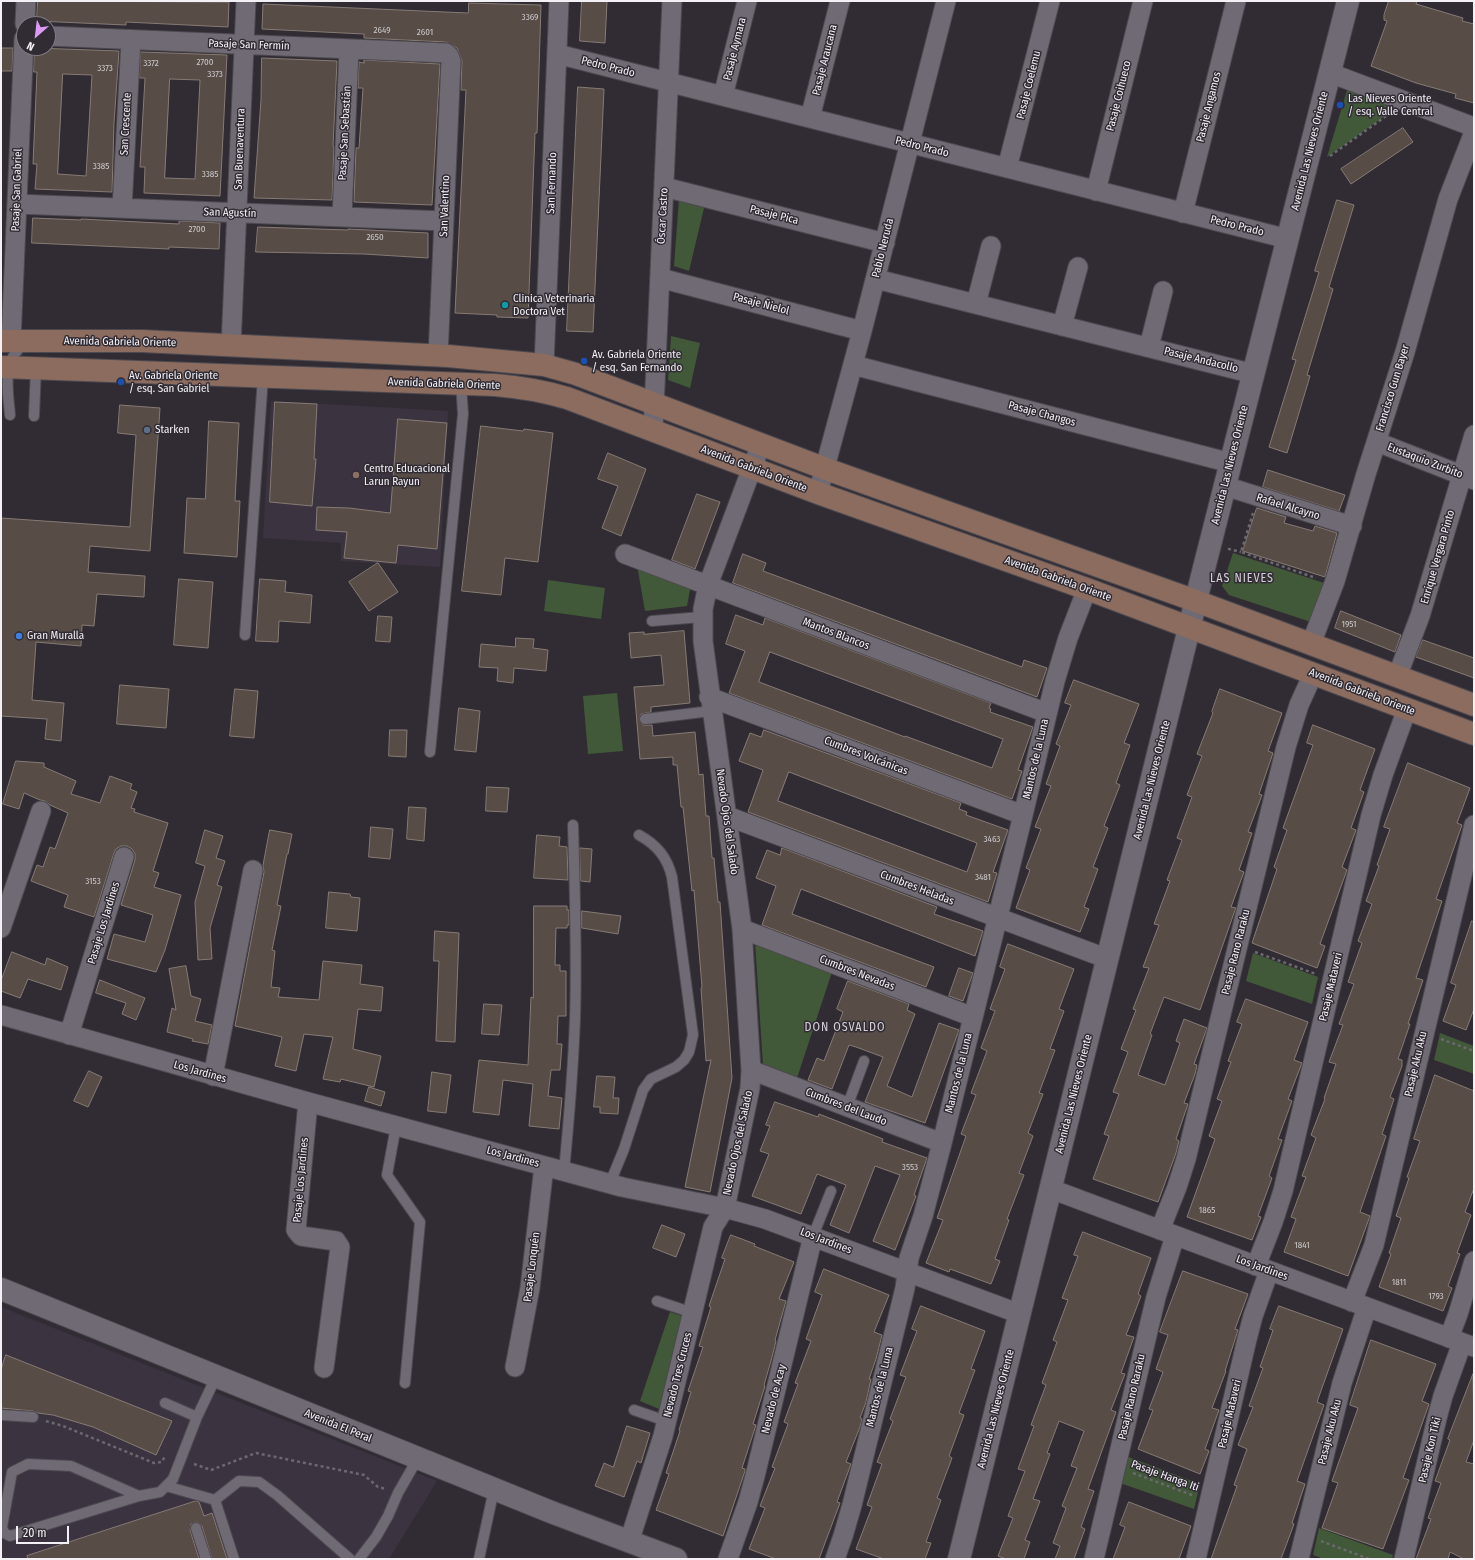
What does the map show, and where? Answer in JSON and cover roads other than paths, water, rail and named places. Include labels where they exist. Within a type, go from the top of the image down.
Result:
[{"type":"main road","name":"Avenida Gabriela Oriente","points":[[13,341],[142,341],[438,356],[544,365],[576,374],[826,469],[1196,601],[1474,706]]},
{"type":"main road","name":"Avenida Gabriela Oriente","points":[[4,367],[461,384],[521,387],[542,391],[567,398],[818,493],[1087,589],[1474,734]]},
{"type":"street","points":[[25,16],[26,1]]},
{"type":"street","name":"San Buenaventura","points":[[231,346],[246,1]]},
{"type":"street","name":"San Fernando","points":[[544,365],[559,1]]},
{"type":"street","name":"Óscar Castro","points":[[653,431],[672,1]]},
{"type":"street","name":"Pasaje Aymara","points":[[723,96],[747,1]]},
{"type":"street","name":"Pasaje Araucana","points":[[810,118],[840,1]]},
{"type":"street","name":"Pablo Neruda","points":[[818,493],[826,469],[876,279],[946,1]]},
{"type":"street","name":"Pasaje Coelemu","points":[[1007,168],[1050,1]]},
{"type":"street","name":"Pasaje Coihueco","points":[[1096,191],[1143,1]]},
{"type":"street","name":"Pasaje Angamos","points":[[1183,213],[1236,1]]},
{"type":"street","name":"Avenida Las Nieves Oriente","points":[[959,1559],[1196,601],[1348,1]]},
{"type":"street","name":"Pasaje San Fermín","points":[[56,36],[443,53],[449,56]]},
{"type":"street","name":"San Crescente","points":[[122,208],[131,40]]},
{"type":"street","name":"Pasaje San Sebastián","points":[[342,217],[349,49]]},
{"type":"street","name":"Pedro Prado","points":[[557,54],[1288,239]]},
{"type":"street","name":"Pasaje San Gabriel","points":[[13,341],[23,56]]},
{"type":"street","name":"San Valentino","points":[[438,356],[451,61],[449,56]]},
{"type":"street","points":[[1330,73],[1474,127]]},
{"type":"street","name":"Francisco Gun Bayer","points":[[1311,644],[1335,581],[1352,526],[1402,360],[1445,206],[1474,132]]},
{"type":"street","name":"Pasaje Pica","points":[[664,187],[885,243]]},
{"type":"street","name":"San Agustín","points":[[17,204],[444,221]]},
{"type":"street","points":[[976,304],[991,246]]},
{"type":"street","points":[[1062,326],[1078,267]]},
{"type":"street","name":"Pasaje Ñielol","points":[[660,278],[862,331]]},
{"type":"street","name":"Pasaje Andacollo","points":[[876,279],[1254,374]]},
{"type":"street","name":"Pasaje Andacollo","points":[[1149,347],[1163,291]]},
{"type":"street","name":"Pasaje Changos","points":[[853,365],[1231,463]]},
{"type":"street","name":"Enrique Vergara Pinto","points":[[1397,677],[1468,478],[1474,435]]},
{"type":"street","name":"Eustaquio Zurbito","points":[[1377,442],[1468,478]]},
{"type":"street","name":"Nevado Ojos del Salado","points":[[725,1208],[747,1106],[751,1070],[742,929],[710,704],[702,641],[702,617],[708,585],[761,444]]},
{"type":"street","name":"Rafael Alcayno","points":[[1225,486],[1352,526]]},
{"type":"street","name":"Mantos Blancos","points":[[625,554],[1047,714]]},
{"type":"street","name":"Mantos de la Luna","points":[[835,1559],[852,1505],[905,1288],[909,1258],[923,1216],[942,1143],[1061,659],[1087,589]]},
{"type":"street","name":"Pasaje Rano Raraku","points":[[1094,1559],[1156,1297],[1177,1187],[1186,1159],[1286,747],[1299,705],[1313,674]]},
{"type":"street","name":"Cumbres Volcánicas","points":[[710,704],[1023,815]]},
{"type":"street","name":"Pasaje Mataveri","points":[[1196,1559],[1253,1316],[1262,1268],[1273,1222],[1283,1191],[1371,815],[1383,775],[1407,709]]},
{"type":"street","points":[[1,928],[41,811]]},
{"type":"street","name":"Cumbres Heladas","points":[[727,816],[1108,959]]},
{"type":"street","name":"Pasaje Aku Aku","points":[[1299,1559],[1474,825]]},
{"type":"street","name":"Pasaje Los Jardines","points":[[69,1035],[124,858]]},
{"type":"street","points":[[213,1076],[253,870]]},
{"type":"street","name":"Cumbres Nevadas","points":[[742,929],[973,1017]]},
{"type":"street","name":"Los Jardines","points":[[1,1015],[213,1076],[610,1184],[725,1208],[765,1219],[1020,1314]]},
{"type":"street","name":"Cumbres del Laudo","points":[[751,1070],[942,1143]]},
{"type":"street","name":"Pasaje Los Jardines","points":[[308,1102],[296,1230],[301,1236],[336,1241],[340,1248],[324,1368]]},
{"type":"street","name":"Pasaje Lonquén","points":[[515,1367],[530,1288],[544,1166]]},
{"type":"street","name":"Los Jardines","points":[[1051,1189],[1462,1343]]},
{"type":"street","name":"Nevado Tres Cruces","points":[[630,1542],[653,1471],[714,1227],[725,1208]]},
{"type":"street","name":"Nevado de Acay","points":[[728,1559],[748,1502],[755,1476],[814,1236]]},
{"type":"street","name":"Pasaje Kon Tiki","points":[[1404,1559],[1437,1418],[1443,1396],[1462,1343],[1458,1314],[1474,1261]]},
{"type":"street","name":"Avenida El Peral","points":[[1,1289],[216,1377],[666,1557]]},
{"type":"lane","points":[[10,415],[4,367],[15,352],[13,341]]},
{"type":"lane","points":[[34,416],[36,368]]},
{"type":"lane","points":[[245,635],[263,377]]},
{"type":"lane","points":[[430,752],[464,414],[461,384]]},
{"type":"lane","points":[[652,621],[702,617]]},
{"type":"lane","points":[[645,719],[710,704]]},
{"type":"lane","points":[[564,1171],[571,1095],[575,1012],[575,897],[573,825]]},
{"type":"lane","points":[[610,1184],[624,1148],[643,1090],[656,1075],[676,1067],[684,1060],[689,1052],[693,1035],[670,866],[658,848],[638,835]]},
{"type":"lane","points":[[846,1107],[864,1061]]},
{"type":"lane","points":[[396,1126],[387,1175],[420,1222],[405,1383]]},
{"type":"lane","points":[[814,1236],[831,1191]]},
{"type":"lane","points":[[657,1301],[693,1313]]},
{"type":"lane","points":[[139,1496],[71,1466],[28,1464],[12,1472],[2,1527],[4,1533],[10,1536],[139,1496],[160,1492],[172,1480],[197,1417],[216,1377]]},
{"type":"lane","points":[[165,1403],[197,1417]]},
{"type":"lane","points":[[634,1410],[666,1422]]},
{"type":"lane","points":[[1,1415],[33,1417]]},
{"type":"lane","points":[[358,1559],[376,1537],[388,1516],[398,1493],[418,1458]]},
{"type":"lane","points":[[215,1500],[239,1481],[259,1482],[277,1495],[350,1559]]},
{"type":"lane","points":[[166,1486],[215,1500]]},
{"type":"lane","points":[[478,1559],[494,1489]]},
{"type":"lane","points":[[215,1500],[234,1559]]},
{"type":"lane","points":[[196,1528],[206,1559]]},
{"type":"place","name":"Las Nieves Oriente / esq. Valle Central","points":[[1340,105]]},
{"type":"place","name":"Clinica Veterinaria Doctora Vet","points":[[505,305]]},
{"type":"place","name":"Av. Gabriela Oriente / esq. San Fernando","points":[[584,361]]},
{"type":"place","name":"Av. Gabriela Oriente / esq. San Gabriel","points":[[121,382]]},
{"type":"place","name":"Starken","points":[[147,430]]},
{"type":"place","name":"Centro Educacional Larun Rayun","points":[[356,475]]},
{"type":"place","name":"Gran Muralla","points":[[19,636]]},
{"type":"district","name":"LAS NIEVES","points":[[1242,579]]},
{"type":"district","name":"DON OSVALDO","points":[[845,1028]]}]
